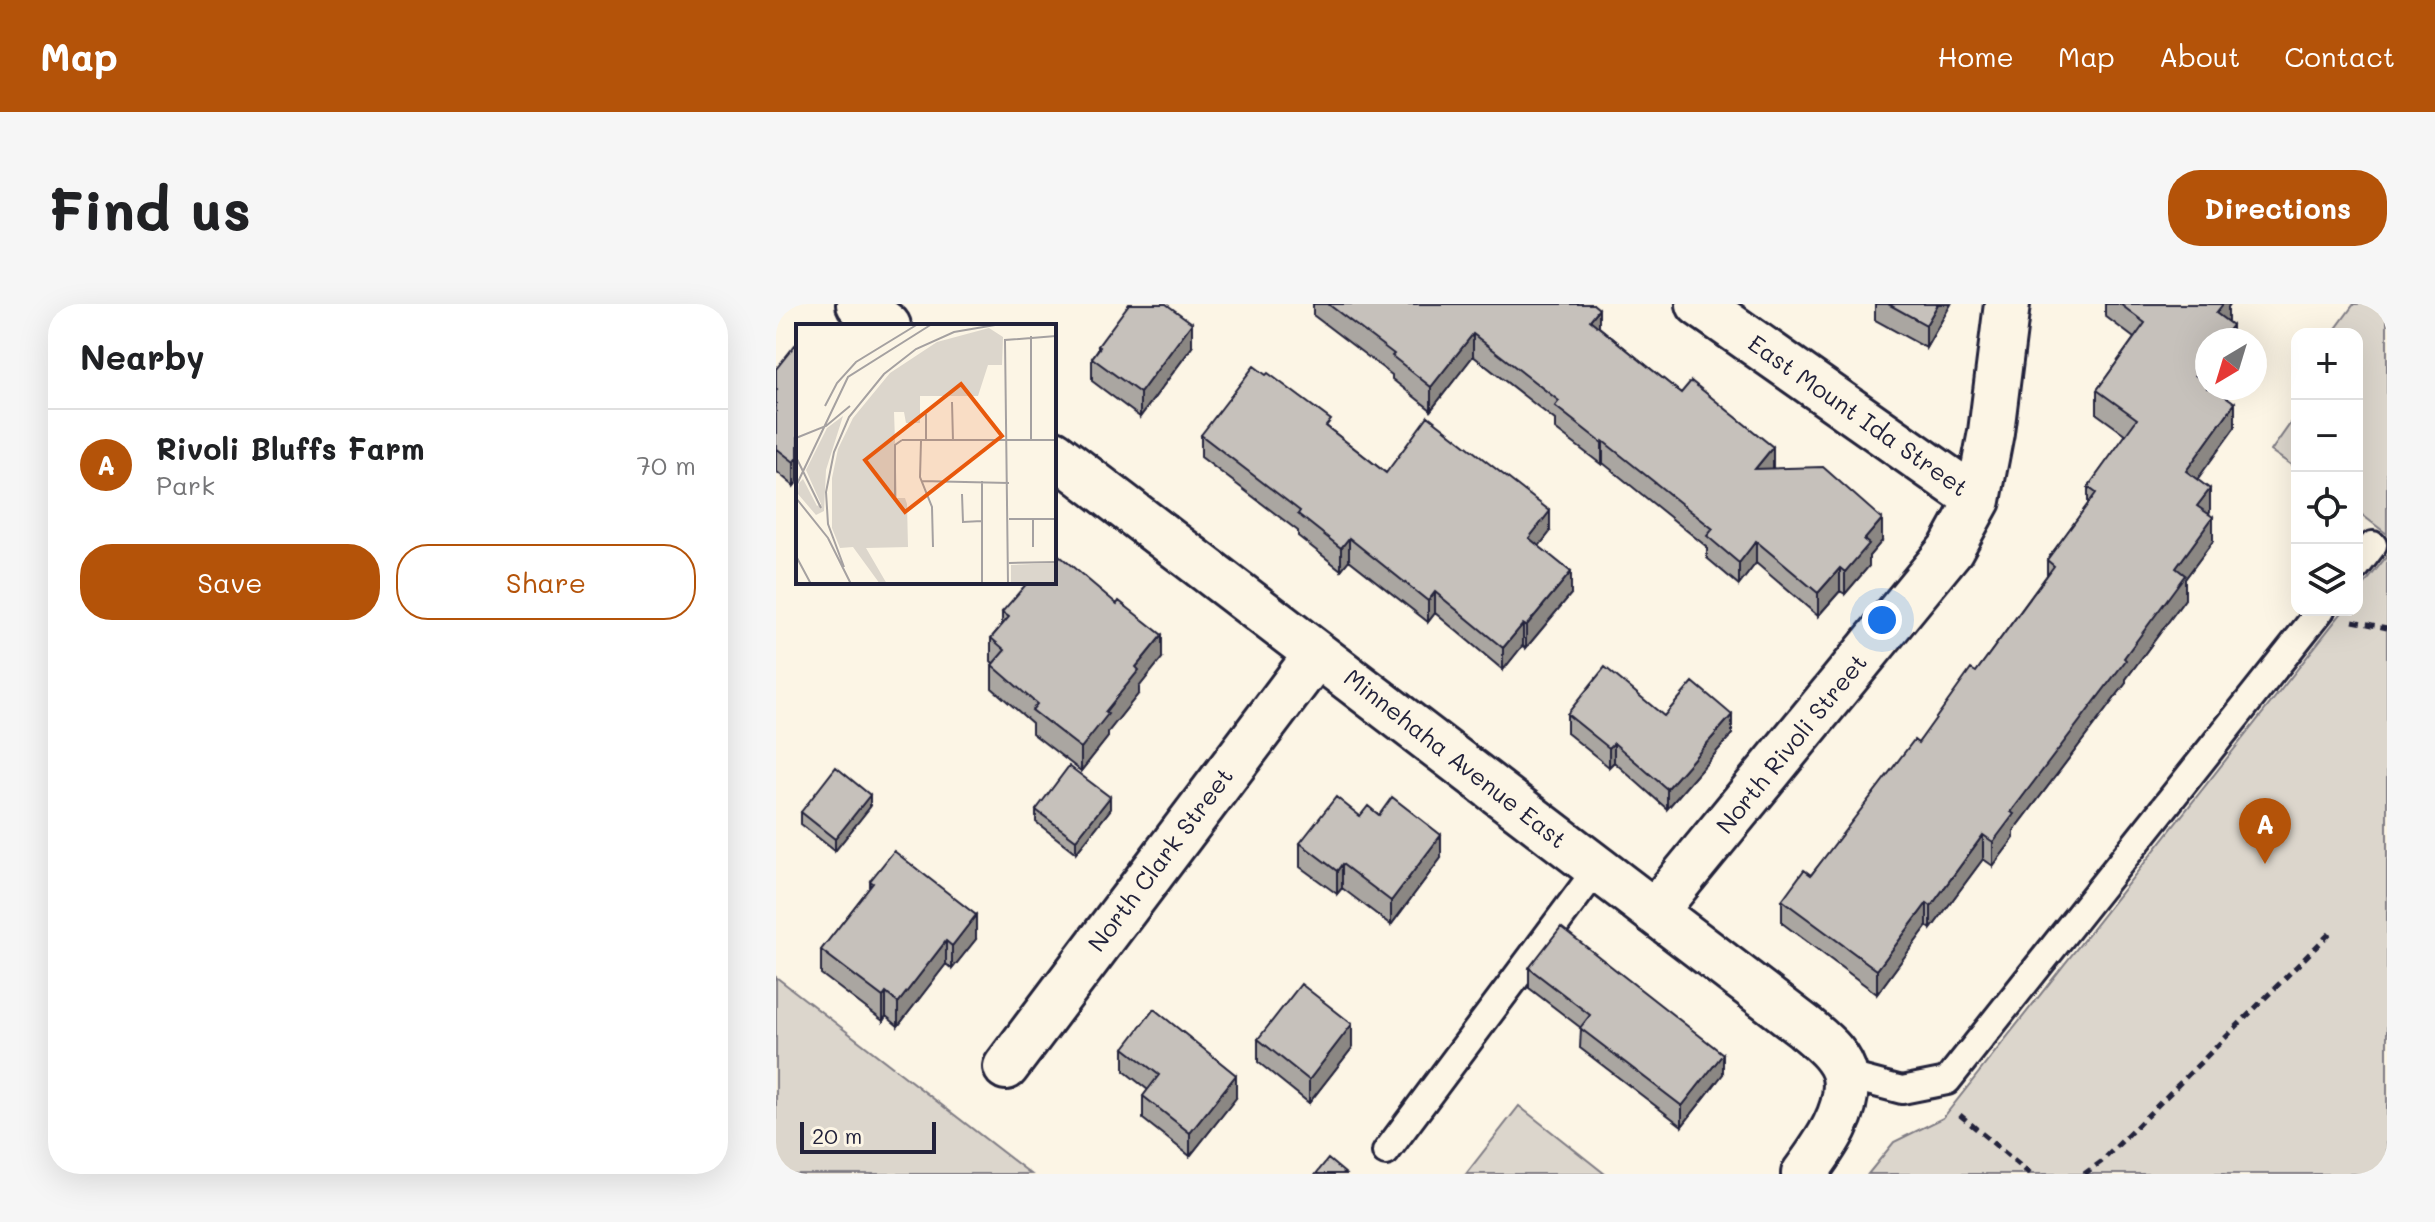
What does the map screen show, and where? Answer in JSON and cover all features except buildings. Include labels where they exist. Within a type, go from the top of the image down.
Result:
[{"type":"street","points":[[859,304],[885,324]]},
{"type":"street","name":"East Mount Ida Street","points":[[1699,304],[1978,500]]},
{"type":"street","name":"North Rivoli Street","points":[[1654,912],[1951,549],[1978,500],[1991,432],[2007,304]]},
{"type":"street","name":"Minnehaha Avenue East","points":[[1056,455],[1805,1027],[1831,1050],[1845,1075]]},
{"type":"street","name":"North Clark Street","points":[[1006,1067],[1317,654]]},
{"type":"street","points":[[1804,1174],[1834,1129],[1843,1106],[1845,1075]]},
{"type":"lane","points":[[1845,1075],[1902,1090],[1947,1081],[2316,616]]},
{"type":"lane","points":[[1386,1152],[1597,869]]},
{"type":"path","points":[[2084,1174],[2101,1162],[2333,930]]},
{"type":"path","points":[[1925,1086],[2030,1174]]},
{"type":"shaded area","points":[[2354,304],[2387,304],[2387,534],[2363,516],[2363,328],[2336,328]]},
{"type":"shaded area","points":[[2291,423],[2291,465],[2271,451]]},
{"type":"shaded area","points":[[2387,556],[2387,1174],[1868,1174],[1894,1142],[1943,1118],[2339,616],[2363,616],[2363,586]]},
{"type":"shaded area","points":[[776,977],[1031,1174],[776,1174]]},
{"type":"shaded area","points":[[1519,1106],[1605,1174],[1466,1174]]},
{"type":"place","name":"Rivoli Bluffs Farm","points":[[2265,864]]}]
